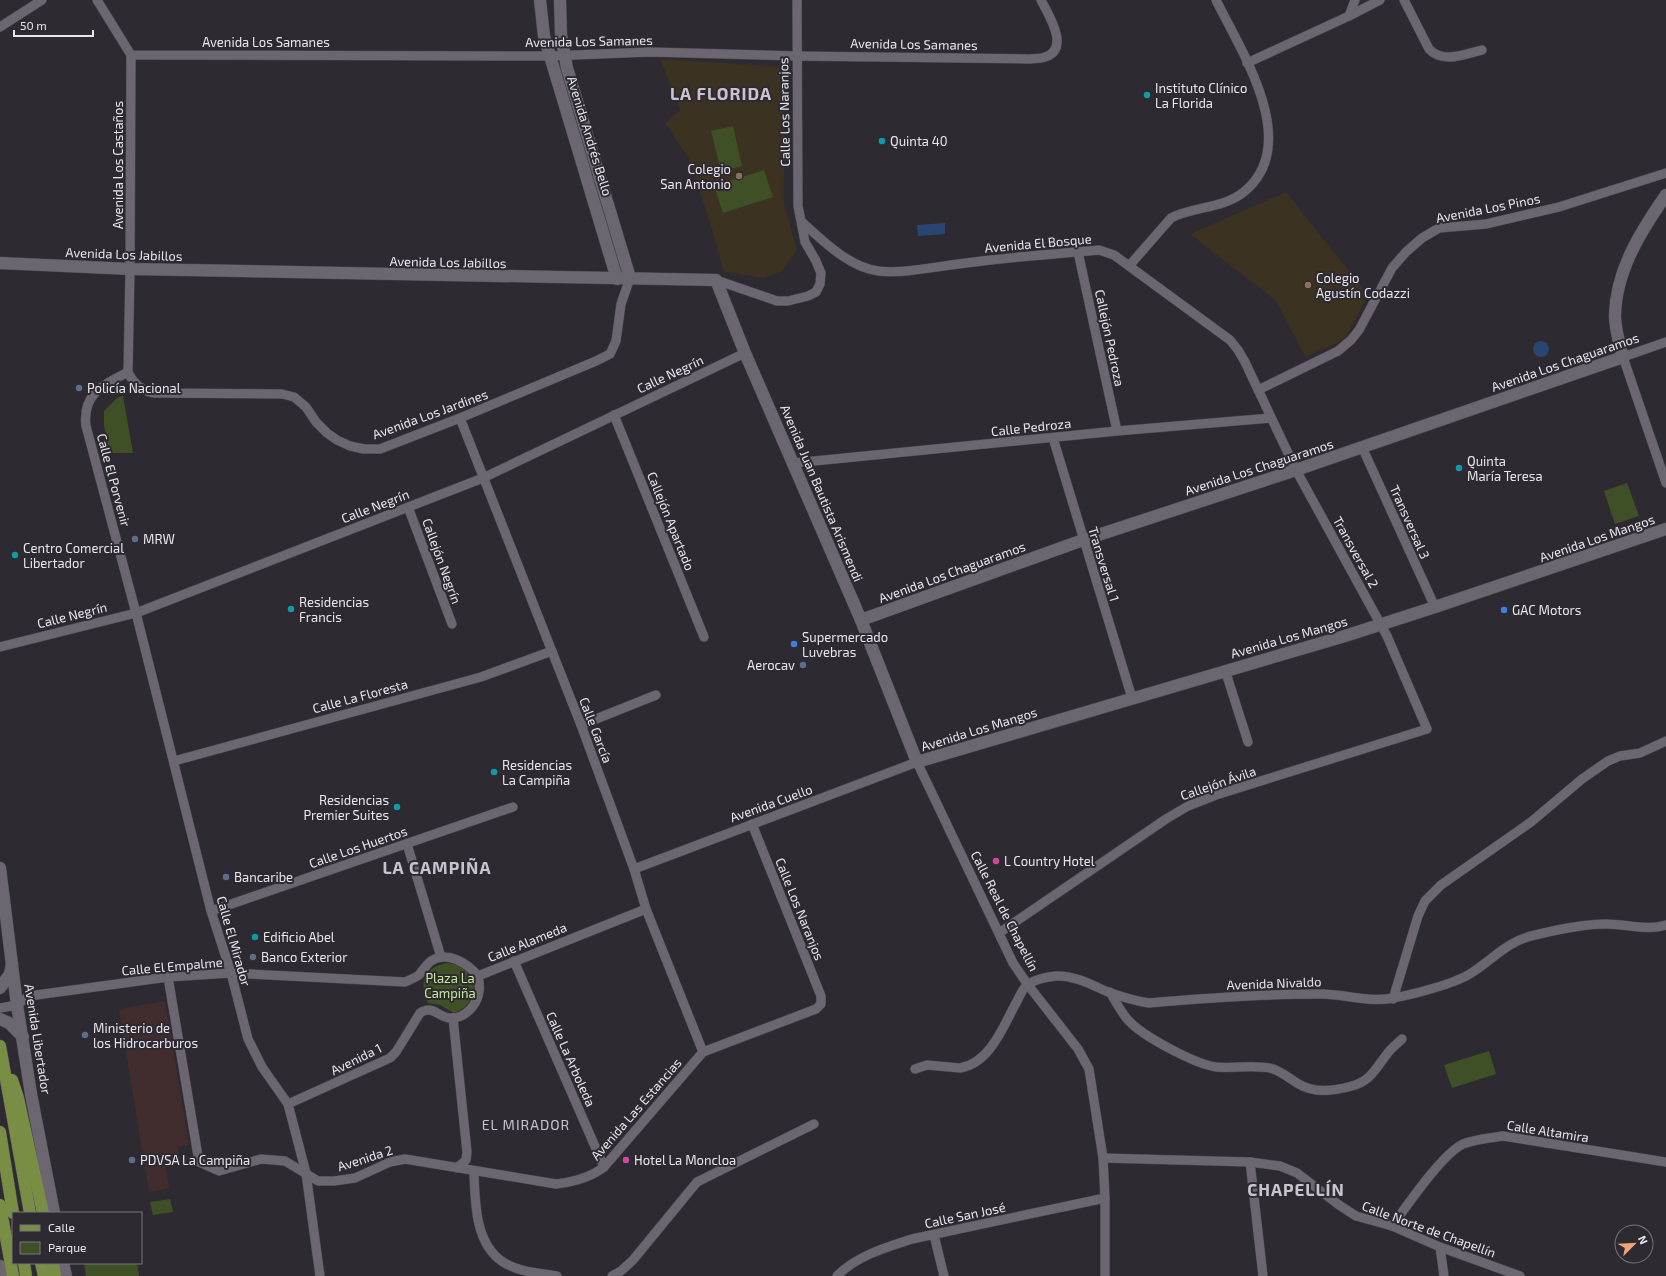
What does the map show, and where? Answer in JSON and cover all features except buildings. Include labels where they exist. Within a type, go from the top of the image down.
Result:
[{"type":"main road","points":[[0,1049],[30,1212]]},
{"type":"main road","points":[[0,1049],[18,1098],[43,1212]]},
{"type":"main road","points":[[0,1132],[13,1212]]},
{"type":"main road","points":[[0,1205],[13,1276]]},
{"type":"main road","points":[[24,1264],[26,1276]]},
{"type":"main road","points":[[41,1264],[44,1276]]},
{"type":"main road","points":[[53,1264],[55,1276]]},
{"type":"street","points":[[0,27],[42,0]]},
{"type":"street","points":[[97,0],[131,55]]},
{"type":"street","name":"Avenida Andrés Bello","points":[[540,0],[544,36],[617,279]]},
{"type":"street","name":"Avenida Andrés Bello","points":[[560,0],[561,35],[564,55],[630,278]]},
{"type":"street","name":"Calle Los Naranjos","points":[[797,0],[796,56],[798,206],[802,222]]},
{"type":"street","name":"Avenida Los Samanes","points":[[131,55],[550,56],[650,52],[796,56],[1045,58],[1053,54],[1057,46],[1057,34],[1041,0]]},
{"type":"street","points":[[1129,266],[1171,218],[1181,213],[1228,201],[1244,192],[1257,179],[1264,166],[1269,135],[1259,87],[1216,0]]},
{"type":"street","points":[[1349,16],[1355,0]]},
{"type":"street","points":[[1247,63],[1380,0]]},
{"type":"street","points":[[1404,0],[1429,49],[1434,54],[1441,57],[1451,57],[1482,50]]},
{"type":"street","name":"Avenida Los Castaños","points":[[128,372],[131,55]]},
{"type":"street","name":"Avenida Los Pinos","points":[[1258,390],[1338,351],[1351,340],[1359,330],[1392,268],[1406,252],[1439,228],[1486,224],[1559,207],[1666,173]]},
{"type":"street","points":[[1666,195],[1636,242],[1620,278],[1615,316],[1617,337],[1623,357],[1666,483]]},
{"type":"street","name":"Avenida Los Jabillos","points":[[0,263],[130,269],[716,280],[777,301],[788,302],[800,299],[816,292],[820,284],[820,273],[816,261],[804,242],[802,222]]},
{"type":"street","name":"Avenida El Bosque","points":[[802,222],[817,236],[849,259],[862,266],[878,271],[897,271],[1008,257],[1099,250],[1106,252],[1129,266],[1230,340],[1238,350],[1258,390]]},
{"type":"street","name":"Callejón Pedroza","points":[[1078,252],[1117,430]]},
{"type":"street","name":"Avenida Los Jardines","points":[[128,372],[134,384],[144,391],[153,393],[282,394],[294,397],[306,407],[316,422],[327,433],[350,446],[364,450],[380,449],[460,418],[610,354],[616,341],[621,304],[630,278]]},
{"type":"street","name":"Avenida Juan Bautista Arismendi","points":[[716,280],[745,353],[861,620],[917,762]]},
{"type":"street","name":"Avenida Los Chaguaramos","points":[[861,620],[1083,540],[1362,448],[1666,342]]},
{"type":"street","name":"Calle Negrín","points":[[0,647],[136,613],[483,478],[745,353]]},
{"type":"street","name":"Calle El Porvenir","points":[[128,372],[108,382],[97,390],[90,399],[85,410],[85,417],[86,426],[136,613]]},
{"type":"street","name":"Transversal 2","points":[[1258,390],[1296,470],[1386,636],[1427,729]]},
{"type":"street","name":"Callejón Apartado","points":[[614,415],[704,637]]},
{"type":"street","name":"Calle García","points":[[460,418],[581,725],[634,869],[646,909],[704,1052]]},
{"type":"street","name":"Calle Pedroza","points":[[794,463],[1053,438],[1117,430],[1271,418]]},
{"type":"street","name":"Transversal 1","points":[[1053,438],[1132,698]]},
{"type":"street","name":"Transversal 3","points":[[1362,448],[1434,607]]},
{"type":"street","name":"Callejón Negrín","points":[[408,507],[452,624]]},
{"type":"street","name":"Avenida Los Mangos","points":[[917,762],[1380,624],[1666,529]]},
{"type":"street","name":"Calle El Mirador","points":[[136,613],[211,911],[231,973],[248,1039],[262,1067],[288,1104],[306,1173],[320,1276]]},
{"type":"street","name":"Calle La Floresta","points":[[174,761],[481,677],[552,651]]},
{"type":"street","points":[[1225,670],[1248,742]]},
{"type":"street","points":[[581,725],[656,695]]},
{"type":"street","name":"Callejón Ávila","points":[[999,933],[1166,819],[1188,806],[1216,795],[1285,775],[1427,729]]},
{"type":"street","points":[[1393,998],[1418,916],[1426,901],[1442,885],[1531,822],[1582,779],[1608,760],[1620,756],[1640,753],[1666,741]]},
{"type":"street","name":"Avenida Cuello","points":[[634,869],[917,762]]},
{"type":"street","name":"Calle Real de Chapellín","points":[[917,762],[1013,963],[1028,985],[1085,1058],[1089,1069],[1103,1158],[1105,1198],[1105,1276]]},
{"type":"street","name":"Calle Los Huertos","points":[[211,911],[513,807]]},
{"type":"street","name":"Calle Los Naranjos","points":[[752,824],[821,996],[821,1004]]},
{"type":"street","points":[[406,844],[441,957]]},
{"type":"street","name":"Avenida Libertador","points":[[0,868],[17,1005],[31,1094],[54,1212]]},
{"type":"street","name":"Calle Alameda","points":[[441,957],[462,961],[478,976],[646,909]]},
{"type":"street","name":"Avenida Nivaldo","points":[[1028,985],[1044,978],[1067,976],[1136,1001],[1149,1003],[1292,994],[1324,994],[1378,1000],[1393,998],[1455,980],[1467,975],[1514,941],[1534,935],[1606,924],[1653,928],[1666,925]]},
{"type":"street","name":"Calle El Empalme","points":[[0,1008],[17,1005],[29,996],[168,977],[231,973],[405,982],[418,976],[425,966],[433,960],[441,957]]},
{"type":"street","name":"Calle La Arboleda","points":[[514,961],[604,1167]]},
{"type":"street","points":[[0,988],[10,974],[12,962]]},
{"type":"street","points":[[458,1168],[466,1160],[467,1152],[453,1018],[464,1014],[473,1007],[480,990],[478,976]]},
{"type":"street","name":"Avenida 2","points":[[168,977],[199,1162],[219,1171],[261,1159],[285,1161],[318,1182],[334,1182],[355,1178],[390,1162],[405,1159],[458,1168]]},
{"type":"street","points":[[915,1068],[927,1065],[960,1068],[966,1067],[978,1060],[985,1054],[999,1036],[1024,988],[1028,985]]},
{"type":"street","points":[[1110,992],[1121,1012],[1129,1022],[1187,1058],[1201,1064],[1216,1067],[1272,1068],[1284,1073],[1307,1088],[1318,1091],[1353,1086],[1365,1080],[1376,1071],[1387,1053],[1402,1039]]},
{"type":"street","name":"Avenida Las Estancias","points":[[458,1168],[474,1172],[556,1184],[572,1182],[598,1172],[704,1052],[816,1009],[821,1004]]},
{"type":"street","name":"Avenida 1","points":[[288,1104],[390,1058],[396,1052],[424,1010],[434,1011],[447,1018],[453,1018]]},
{"type":"street","points":[[0,1019],[9,1023],[23,1037]]},
{"type":"street","points":[[612,1276],[621,1271],[633,1260],[697,1182],[814,1124]]},
{"type":"street","name":"Calle Altamira","points":[[1392,1226],[1438,1166],[1449,1155],[1463,1145],[1480,1140],[1503,1136],[1666,1162]]},
{"type":"street","name":"Calle Norte de Chapellín","points":[[1103,1158],[1250,1162],[1280,1166],[1297,1173],[1339,1206],[1356,1216],[1392,1226],[1440,1247],[1520,1276]]},
{"type":"street","points":[[1250,1162],[1263,1276]]},
{"type":"street","points":[[474,1172],[481,1232],[489,1248],[504,1262],[519,1268],[557,1276]]},
{"type":"street","name":"Calle San José","points":[[837,1276],[844,1269],[887,1247],[912,1239],[1105,1198]]},
{"type":"street","points":[[934,1235],[944,1276]]},
{"type":"street","points":[[1440,1247],[1444,1276]]},
{"type":"street","points":[[63,1264],[66,1276]]},
{"type":"shaded area","name":"Colegio San Antonio","points":[[660,59],[783,67],[784,204],[797,250],[782,271],[764,278],[724,272],[709,219],[689,159],[665,123],[680,110]]},
{"type":"shaded area","name":"Colegio Agustín Codazzi","points":[[1286,192],[1368,295],[1345,339],[1306,357],[1275,300],[1190,234]]},
{"type":"shaded area","points":[[165,1001],[189,1145],[177,1147],[180,1161],[165,1163],[169,1188],[149,1192],[119,1009]]},
{"type":"green space","points":[[733,126],[742,166],[721,171],[711,131]]},
{"type":"green space","points":[[764,170],[773,197],[723,213],[714,186]]},
{"type":"green space","points":[[123,396],[133,453],[110,453],[104,426],[104,411],[117,398]]},
{"type":"green space","points":[[1627,483],[1639,516],[1615,524],[1604,491]]},
{"type":"green space","name":"Plaza La Campiña","points":[[447,963],[458,966],[466,971],[471,977],[474,985],[470,1001],[464,1008],[454,1013],[440,1005],[428,1003],[424,989],[425,977],[428,972],[439,965]]},
{"type":"green space","points":[[1489,1051],[1496,1074],[1452,1088],[1444,1065]]},
{"type":"green space","points":[[170,1199],[173,1212],[153,1215],[150,1202]]},
{"type":"green space","points":[[84,1264],[137,1264],[139,1276],[86,1276]]},
{"type":"water","points":[[945,223],[945,234],[918,236],[917,225]]},
{"type":"water","points":[[1541,341],[1547,343],[1549,349],[1547,355],[1541,357],[1535,355],[1533,349],[1535,343]]},
{"type":"place","name":"Instituto Clínico La Florida","points":[[1147,95]]},
{"type":"place","name":"Quinta 40","points":[[882,141]]},
{"type":"place","name":"Colegio San Antonio","points":[[739,176]]},
{"type":"place","name":"Colegio Agustín Codazzi","points":[[1308,285]]},
{"type":"place","name":"Policía Nacional","points":[[79,388]]},
{"type":"place","name":"Quinta María Teresa","points":[[1459,468]]},
{"type":"place","name":"MRW","points":[[135,539]]},
{"type":"place","name":"Centro Comercial Libertador","points":[[15,555]]},
{"type":"place","name":"Residencias Francis","points":[[291,609]]},
{"type":"place","name":"GAC Motors","points":[[1504,610]]},
{"type":"place","name":"Supermercado Luvebras","points":[[794,644]]},
{"type":"place","name":"Aerocav","points":[[803,665]]},
{"type":"place","name":"Residencias La Campiña","points":[[494,772]]},
{"type":"place","name":"Residencias Premier Suites","points":[[397,807]]},
{"type":"place","name":"L Country Hotel","points":[[996,861]]},
{"type":"place","name":"Bancaribe","points":[[226,877]]},
{"type":"place","name":"Edificio Abel","points":[[255,937]]},
{"type":"place","name":"Banco Exterior","points":[[253,957]]},
{"type":"place","name":"Ministerio de los Hidrocarburos","points":[[85,1035]]},
{"type":"place","name":"PDVSA La Campiña","points":[[132,1160]]},
{"type":"place","name":"Hotel La Moncloa","points":[[626,1160]]},
{"type":"district","name":"LA FLORIDA","points":[[721,94]]},
{"type":"district","name":"LA CAMPIÑA","points":[[437,868]]},
{"type":"district","name":"EL MIRADOR","points":[[526,1125]]},
{"type":"district","name":"CHAPELLÍN","points":[[1296,1190]]}]
